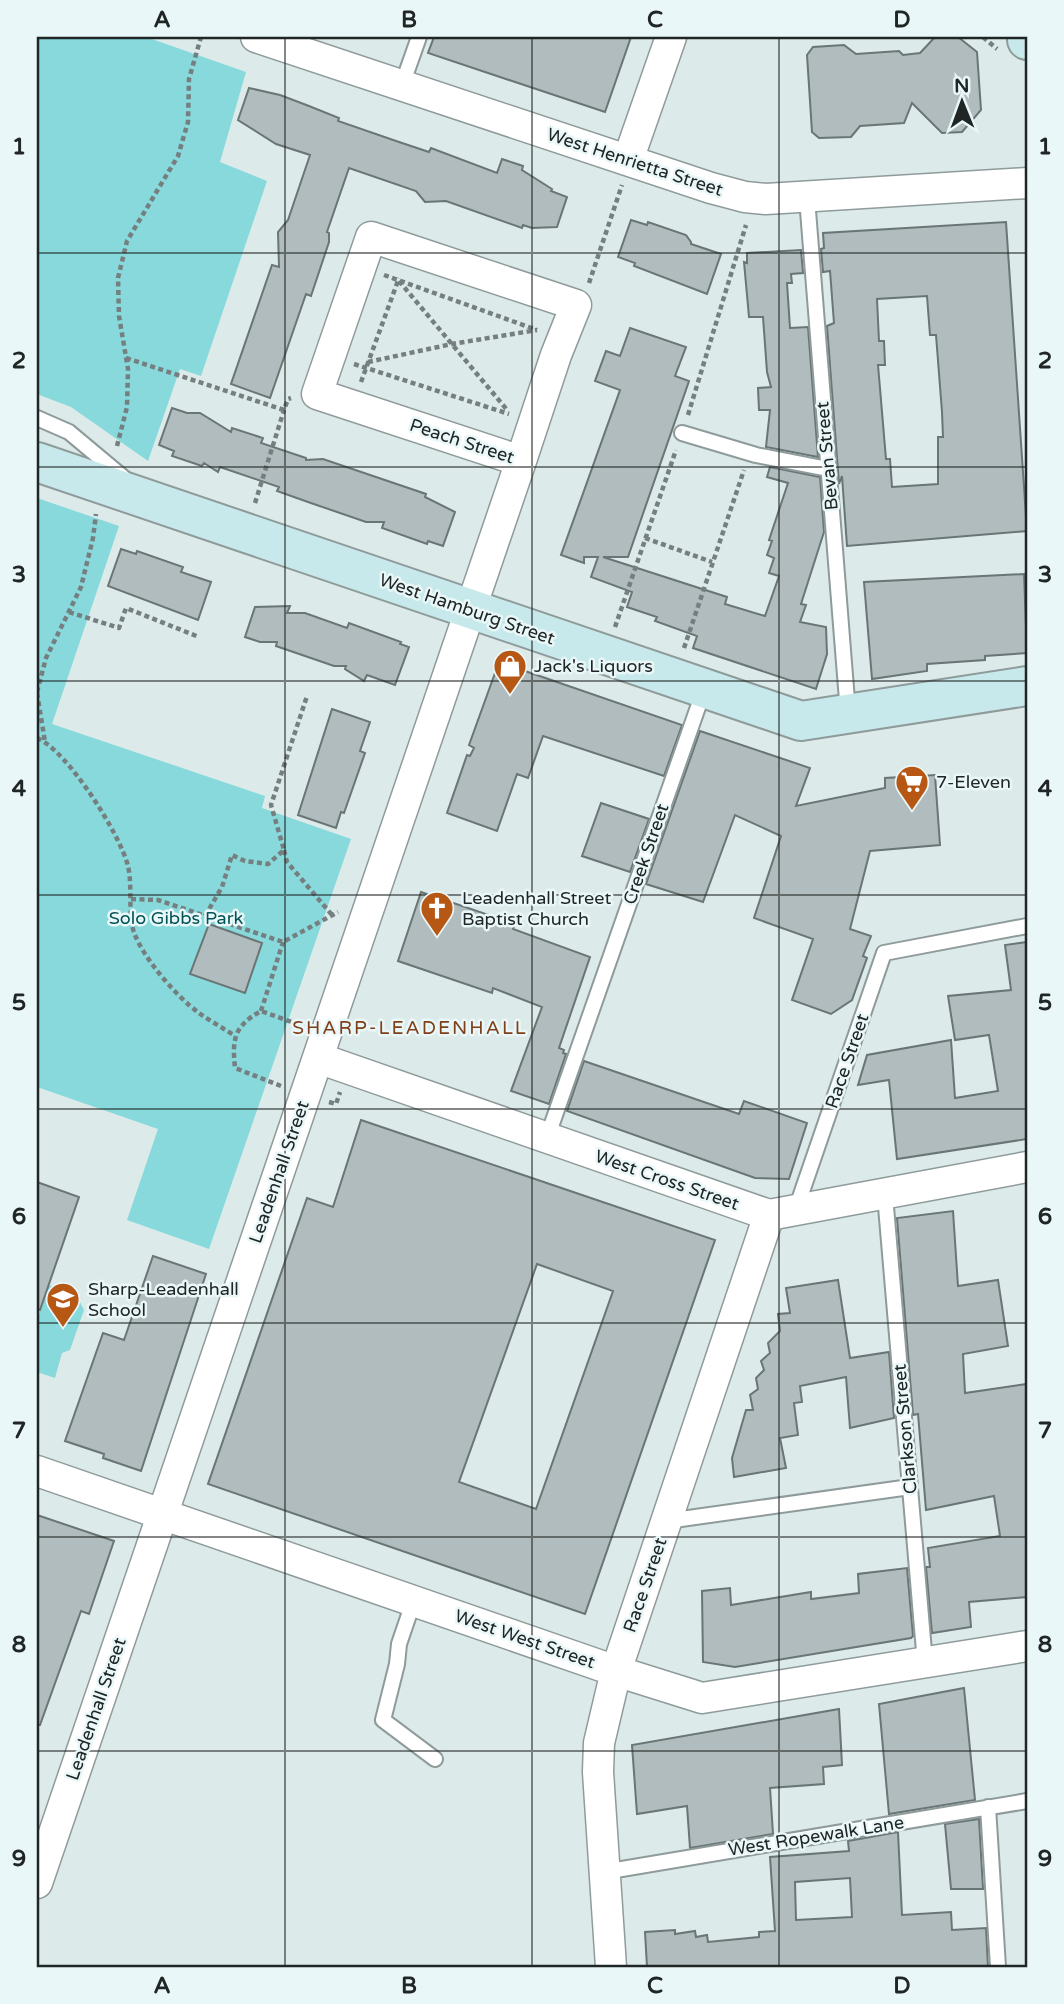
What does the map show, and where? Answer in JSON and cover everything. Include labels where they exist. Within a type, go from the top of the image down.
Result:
[{"type":"street","name":"West Henrietta Street","points":[[256,37],[745,197],[807,198],[1027,183]]},
{"type":"street","points":[[628,160],[671,37]]},
{"type":"street","points":[[317,394],[371,237],[576,305]]},
{"type":"street","name":"Peach Street","points":[[317,394],[522,461],[556,355],[576,305]]},
{"type":"street","name":"Leadenhall Street","points":[[37,1883],[522,461]]},
{"type":"street","name":"West Hamburg Street","points":[[37,462],[801,721],[1027,686]]},
{"type":"street","name":"West Cross Street","points":[[318,1059],[547,1138],[783,1212],[1027,1167]]},
{"type":"street","name":"Race Street","points":[[611,1967],[598,1772],[599,1742],[616,1671],[667,1521],[783,1212]]},
{"type":"street","name":"West West Street","points":[[37,1471],[616,1671],[702,1698],[1027,1646]]},
{"type":"lane","points":[[402,85],[419,37]]},
{"type":"lane","name":"Bevan Street","points":[[807,198],[848,714]]},
{"type":"lane","points":[[37,418],[69,432],[153,502]]},
{"type":"lane","points":[[682,433],[750,453],[828,469]]},
{"type":"lane","name":"Creek Street","points":[[547,1138],[704,688]]},
{"type":"lane","name":"Race Street","points":[[783,1212],[884,953],[1027,926]]},
{"type":"lane","name":"Clarkson Street","points":[[885,1195],[925,1663]]},
{"type":"lane","points":[[667,1521],[910,1487]]},
{"type":"lane","points":[[414,1600],[398,1644],[397,1664],[383,1720],[435,1759]]},
{"type":"lane","name":"West Ropewalk Lane","points":[[604,1872],[1027,1801]]},
{"type":"lane","points":[[988,1807],[998,1967]]},
{"type":"path","points":[[117,446],[127,407],[126,358],[119,316],[118,278],[127,241],[178,156],[188,122],[188,79],[201,37]]},
{"type":"path","points":[[983,37],[1018,43]]},
{"type":"path","points":[[576,305],[589,286],[621,190],[628,160]]},
{"type":"path","points":[[352,406],[407,249]]},
{"type":"path","points":[[360,266],[538,330],[452,344],[367,365]]},
{"type":"path","points":[[330,356],[367,365],[510,414],[398,280]]},
{"type":"path","points":[[126,358],[284,410]]},
{"type":"path","points":[[245,534],[288,398],[317,394]]},
{"type":"path","points":[[683,652],[750,453]]},
{"type":"path","points":[[45,741],[37,692],[46,658],[81,587],[93,538],[95,514]]},
{"type":"path","points":[[645,538],[712,562]]},
{"type":"path","points":[[69,612],[118,628],[126,608],[199,637]]},
{"type":"path","points":[[307,696],[271,805],[287,863],[332,915]]},
{"type":"path","points":[[37,738],[45,741],[86,789],[108,822],[127,865],[134,933],[164,978],[198,1012],[234,1036]]},
{"type":"path","points":[[205,916],[222,887],[232,855],[245,861],[268,864],[284,850]]},
{"type":"path","points":[[131,899],[158,900],[283,942]]},
{"type":"path","points":[[261,1011],[283,942],[338,912]]},
{"type":"green space","points":[[37,37],[146,37],[246,72],[220,162],[267,181],[201,376],[180,369],[148,461],[71,407],[37,394]]},
{"type":"green space","name":"Solo Gibbs Park","points":[[37,498],[119,526],[52,724],[265,796],[262,808],[351,839],[209,1249],[127,1220],[158,1129],[37,1087]]},
{"type":"green space","points":[[49,1285],[77,1296],[84,1310],[70,1350],[62,1353],[55,1378],[37,1372],[37,1320]]},
{"type":"building","points":[[434,37],[631,37],[605,112],[428,53]]},
{"type":"building","points":[[935,37],[958,37],[977,52],[981,110],[962,132],[942,133],[912,103],[904,123],[860,126],[851,137],[819,138],[812,132],[807,55],[813,47],[844,45],[856,54],[899,51],[903,55],[920,53]]},
{"type":"building","points":[[249,88],[280,95],[339,118],[338,121],[429,152],[431,148],[497,173],[502,159],[523,166],[522,170],[552,189],[551,191],[567,197],[557,227],[532,228],[523,225],[522,228],[446,201],[425,202],[416,191],[349,168],[327,232],[329,242],[311,296],[306,294],[270,398],[231,384],[272,265],[279,267],[278,232],[288,220],[310,155],[276,144],[238,120]]},
{"type":"building","points":[[631,220],[647,225],[648,222],[686,235],[691,244],[721,254],[707,294],[634,266],[635,263],[618,257]]},
{"type":"building","points":[[1006,222],[1027,531],[847,546],[842,476],[839,484],[827,326],[834,323],[830,271],[823,272],[823,233]],"holes":[[[927,296],[930,335],[936,335],[942,412],[943,437],[938,437],[938,484],[892,487],[890,459],[886,459],[878,365],[885,365],[884,341],[879,341],[877,299]]]},
{"type":"building","points":[[801,250],[803,273],[791,274],[792,283],[787,283],[790,328],[808,327],[818,457],[766,447],[770,410],[759,410],[758,388],[771,387],[767,372],[763,317],[749,317],[744,262],[747,263],[747,253]]},
{"type":"building","points":[[630,328],[686,347],[675,376],[689,381],[628,557],[603,557],[727,597],[725,604],[765,616],[779,576],[769,573],[774,558],[767,555],[772,541],[769,540],[788,483],[767,477],[770,467],[820,477],[824,532],[801,604],[806,605],[800,622],[826,627],[827,654],[816,689],[693,648],[697,636],[655,621],[657,617],[627,607],[632,592],[591,577],[598,557],[584,557],[584,563],[561,555],[620,390],[595,381],[606,351],[620,356]]},
{"type":"building","points":[[172,408],[187,413],[200,413],[231,432],[232,428],[263,438],[261,443],[306,460],[323,459],[426,494],[425,497],[455,512],[443,546],[428,541],[427,544],[382,528],[384,522],[366,522],[308,502],[277,491],[279,487],[220,467],[218,472],[204,463],[202,466],[172,456],[174,451],[159,445]]},
{"type":"building","points":[[121,549],[136,554],[137,551],[183,567],[181,572],[211,582],[198,620],[108,586]]},
{"type":"building","points":[[1024,574],[1027,653],[985,656],[985,660],[927,664],[927,671],[872,679],[864,582]]},
{"type":"building","points":[[290,606],[287,613],[305,613],[347,628],[349,623],[409,647],[395,685],[367,675],[364,681],[345,669],[346,666],[334,666],[276,646],[277,642],[260,642],[245,637],[255,607]]},
{"type":"building","points":[[499,662],[682,725],[664,776],[543,736],[528,778],[517,774],[497,831],[447,813],[467,755],[470,756],[474,748],[469,745]]},
{"type":"building","points":[[332,709],[370,722],[360,751],[365,753],[336,828],[298,815]]},
{"type":"building","points":[[700,731],[810,768],[796,806],[885,788],[885,778],[935,775],[940,845],[870,851],[850,929],[871,936],[863,956],[867,958],[852,1000],[831,1014],[792,1000],[813,939],[754,918],[781,836],[735,815],[703,902],[646,884]]},
{"type":"building","points":[[601,803],[649,819],[630,872],[582,856]]},
{"type":"building","points":[[421,892],[515,924],[513,929],[590,957],[559,1048],[566,1054],[549,1104],[511,1091],[542,1007],[493,988],[492,993],[398,961]]},
{"type":"building","points":[[209,924],[262,943],[245,993],[190,974]]},
{"type":"building","points":[[1027,942],[1027,1139],[897,1159],[889,1080],[858,1085],[867,1055],[951,1040],[955,1098],[998,1091],[989,1035],[955,1040],[948,996],[1011,990],[1005,945]]},
{"type":"building","points":[[584,1061],[739,1114],[744,1101],[807,1123],[789,1179],[755,1178],[567,1111]]},
{"type":"building","points":[[361,1120],[715,1240],[585,1614],[208,1484],[307,1198],[333,1207]],"holes":[[[537,1264],[613,1291],[536,1509],[459,1482]]]},
{"type":"building","points":[[37,1182],[79,1197],[40,1310],[37,1309]]},
{"type":"building","points":[[953,1211],[958,1286],[998,1280],[1008,1346],[963,1354],[965,1393],[1027,1384],[1027,1597],[969,1602],[971,1627],[932,1633],[926,1567],[930,1567],[928,1548],[1000,1536],[994,1496],[926,1510],[918,1414],[913,1415],[897,1218]]},
{"type":"building","points":[[153,1256],[206,1274],[141,1471],[103,1458],[104,1454],[65,1441],[103,1333],[124,1340]]},
{"type":"building","points":[[838,1280],[850,1358],[889,1352],[894,1418],[850,1428],[846,1377],[800,1386],[802,1402],[794,1403],[798,1435],[780,1438],[786,1468],[734,1477],[732,1458],[746,1410],[753,1410],[750,1395],[758,1389],[756,1378],[764,1370],[761,1361],[770,1353],[768,1343],[780,1331],[778,1314],[790,1313],[786,1288]]},
{"type":"building","points":[[37,1515],[114,1541],[89,1614],[81,1611],[40,1725],[37,1725]]},
{"type":"building","points":[[907,1568],[913,1636],[911,1638],[735,1667],[703,1662],[702,1591],[730,1588],[731,1605],[811,1592],[811,1599],[859,1593],[858,1574]]},
{"type":"building","points":[[964,1688],[975,1800],[889,1814],[879,1704]]},
{"type":"building","points":[[839,1709],[842,1765],[823,1767],[824,1784],[770,1788],[773,1834],[690,1848],[687,1806],[637,1814],[632,1745]]},
{"type":"building","points":[[979,1819],[983,1889],[951,1889],[945,1824]]},
{"type":"building","points":[[898,1832],[902,1915],[951,1912],[952,1930],[986,1928],[988,1967],[647,1967],[645,1932],[675,1930],[675,1934],[695,1931],[696,1937],[707,1935],[708,1942],[759,1937],[759,1932],[775,1931],[770,1857],[849,1851],[848,1841]],"holes":[[[850,1878],[852,1917],[796,1920],[795,1882]]]},
{"type":"place","name":"Jack's Liquors","points":[[510,696]]},
{"type":"place","name":"7-Eleven","points":[[912,812]]},
{"type":"place","name":"Leadenhall Street Baptist Church","points":[[437,938]]},
{"type":"place","name":"Sharp-Leadenhall School","points":[[63,1329]]},
{"type":"district","name":"SHARP-LEADENHALL","points":[[410,1027]]}]
